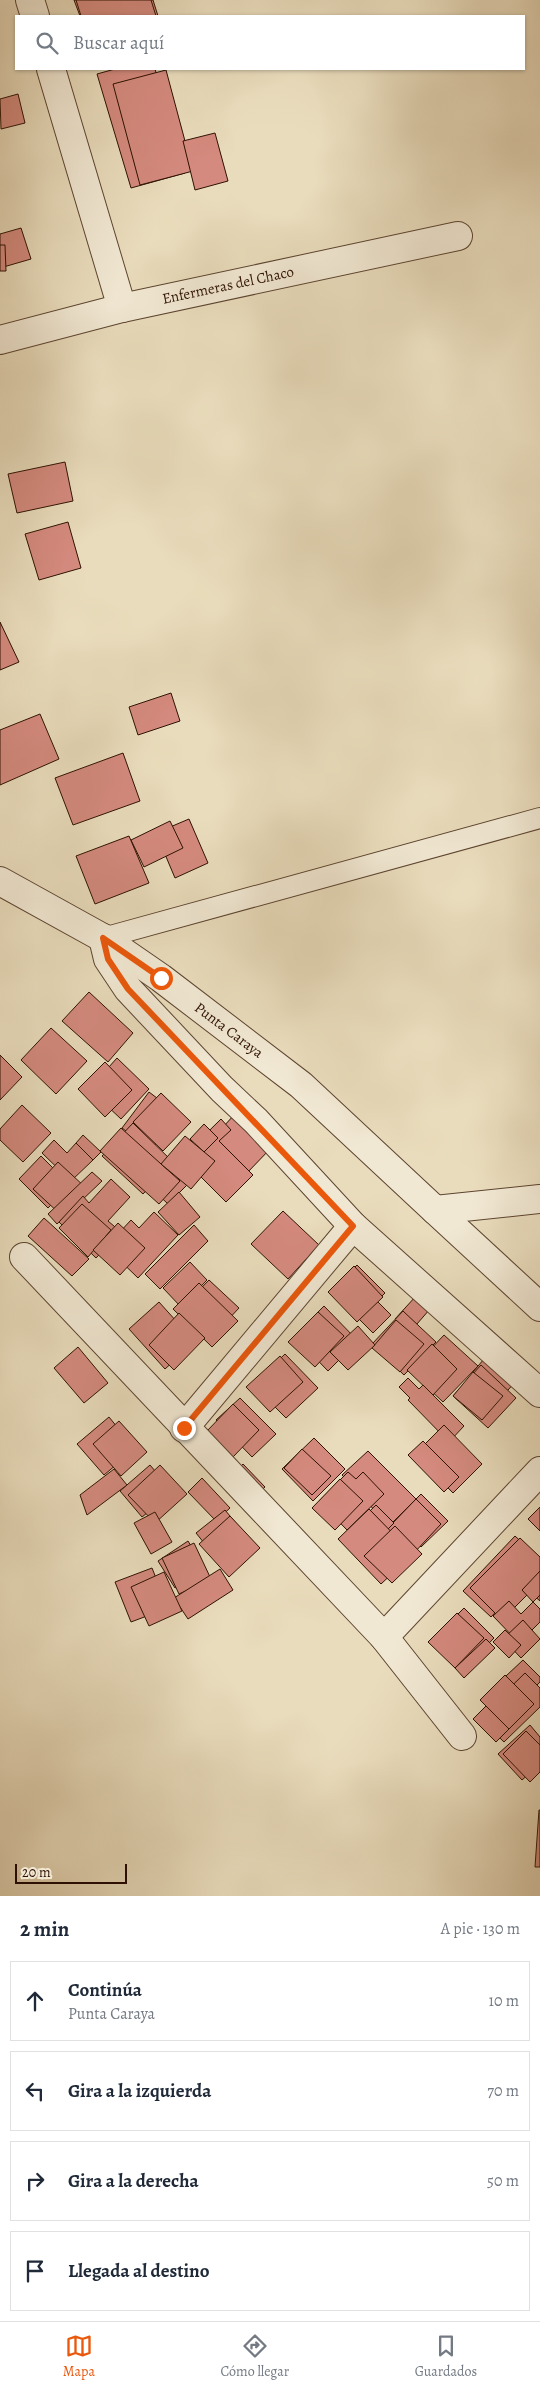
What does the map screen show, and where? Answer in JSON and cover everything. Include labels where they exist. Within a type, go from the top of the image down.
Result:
[{"type":"street","points":[[30,0],[35,15]]},
{"type":"street","points":[[51,70],[122,308]]},
{"type":"street","name":"Enfermeras del Chaco","points":[[0,340],[122,308],[458,236]]},
{"type":"street","name":"Punta Caraya","points":[[0,881],[103,938],[161,978],[301,1085],[540,1307]]},
{"type":"street","points":[[103,938],[108,959],[128,989],[353,1226],[540,1393]]},
{"type":"street","points":[[435,1210],[540,1200]]},
{"type":"street","points":[[184,1428],[353,1226]]},
{"type":"street","points":[[24,1257],[384,1637],[462,1736]]},
{"type":"street","points":[[384,1637],[540,1471]]},
{"type":"lane","points":[[103,938],[540,818]]},
{"type":"building","points":[[74,0],[153,0],[158,15],[80,15]]},
{"type":"building","points":[[76,0],[151,0],[156,15],[81,15]]},
{"type":"building","points":[[111,70],[155,70],[185,173],[131,188],[97,74]]},
{"type":"building","points":[[166,70],[193,171],[140,185],[113,84]]},
{"type":"building","points":[[18,94],[25,123],[1,129],[0,99]]},
{"type":"building","points":[[215,133],[228,181],[195,190],[183,141]]},
{"type":"building","points":[[21,228],[31,259],[0,268],[0,234]]},
{"type":"building","points":[[0,245],[5,245],[6,271],[0,271]]},
{"type":"building","points":[[65,462],[73,501],[17,513],[8,474]]},
{"type":"building","points":[[68,522],[81,568],[39,580],[25,534]]},
{"type":"building","points":[[0,622],[19,662],[0,670]]},
{"type":"building","points":[[171,693],[180,721],[138,735],[129,707]]},
{"type":"building","points":[[40,714],[59,759],[0,785],[0,730]]},
{"type":"building","points":[[123,753],[140,801],[73,825],[55,778]]},
{"type":"building","points":[[189,819],[208,863],[175,878],[156,833]]},
{"type":"building","points":[[170,821],[183,848],[144,867],[131,840]]},
{"type":"building","points":[[129,836],[149,883],[95,904],[76,856]]},
{"type":"building","points":[[89,992],[133,1033],[108,1062],[62,1021]]},
{"type":"building","points":[[51,1028],[87,1061],[56,1094],[21,1060]]},
{"type":"building","points":[[0,1055],[22,1077],[0,1100]]},
{"type":"building","points":[[117,1058],[149,1089],[121,1119],[89,1089]]},
{"type":"building","points":[[105,1062],[132,1090],[105,1117],[78,1089]]},
{"type":"building","points":[[149,1092],[178,1114],[151,1150],[122,1128]]},
{"type":"building","points":[[161,1093],[191,1122],[163,1151],[133,1122]]},
{"type":"building","points":[[22,1105],[51,1133],[23,1162],[0,1140],[0,1129]]},
{"type":"building","points":[[235,1114],[271,1148],[246,1174],[210,1141]]},
{"type":"building","points":[[221,1119],[231,1130],[219,1141],[253,1175],[226,1202],[198,1174],[168,1204],[151,1188]]},
{"type":"building","points":[[133,1123],[173,1162],[143,1194],[102,1156]]},
{"type":"building","points":[[204,1124],[218,1138],[204,1152],[190,1139]]},
{"type":"building","points":[[121,1128],[180,1181],[159,1204],[100,1151]]},
{"type":"building","points":[[83,1135],[101,1152],[93,1160],[76,1143]]},
{"type":"building","points":[[185,1136],[215,1161],[191,1189],[161,1164]]},
{"type":"building","points":[[54,1140],[67,1153],[76,1143],[93,1160],[71,1181],[42,1153]]},
{"type":"building","points":[[41,1156],[70,1185],[48,1208],[19,1179]]},
{"type":"building","points":[[58,1162],[85,1187],[61,1215],[33,1189]]},
{"type":"building","points":[[92,1172],[102,1181],[57,1224],[48,1214]]},
{"type":"building","points":[[111,1179],[130,1197],[108,1221],[121,1232],[96,1258],[59,1222],[83,1196],[89,1203]]},
{"type":"building","points":[[179,1192],[200,1217],[179,1235],[158,1212]]},
{"type":"building","points":[[82,1204],[111,1230],[88,1257],[59,1228]]},
{"type":"building","points":[[283,1211],[319,1245],[288,1279],[251,1244]]},
{"type":"building","points":[[154,1212],[178,1235],[138,1278],[106,1247],[131,1220],[139,1228]]},
{"type":"building","points":[[44,1218],[89,1259],[72,1276],[28,1236]]},
{"type":"building","points":[[118,1223],[145,1248],[120,1275],[93,1250]]},
{"type":"building","points":[[194,1225],[208,1241],[160,1289],[145,1274]]},
{"type":"building","points":[[190,1262],[207,1280],[181,1307],[163,1288]]},
{"type":"building","points":[[357,1265],[385,1293],[377,1301],[391,1315],[373,1333],[331,1291]]},
{"type":"building","points":[[354,1266],[383,1297],[357,1322],[328,1292]]},
{"type":"building","points":[[209,1280],[239,1308],[210,1339],[180,1310]]},
{"type":"building","points":[[199,1283],[238,1321],[212,1347],[173,1309]]},
{"type":"building","points":[[416,1296],[430,1309],[410,1332],[395,1319]]},
{"type":"building","points":[[159,1302],[195,1342],[165,1369],[129,1329]]},
{"type":"building","points":[[324,1306],[358,1341],[328,1371],[294,1336]]},
{"type":"building","points":[[403,1311],[436,1342],[404,1375],[372,1344]]},
{"type":"building","points":[[318,1312],[344,1336],[315,1367],[288,1342]]},
{"type":"building","points":[[179,1313],[205,1338],[174,1370],[149,1345]]},
{"type":"building","points":[[396,1320],[424,1344],[400,1372],[372,1348]]},
{"type":"building","points":[[358,1326],[375,1345],[348,1370],[330,1352]]},
{"type":"building","points":[[444,1335],[478,1366],[443,1402],[410,1371]]},
{"type":"building","points":[[432,1344],[457,1369],[433,1395],[407,1370]]},
{"type":"building","points":[[78,1347],[108,1383],[84,1403],[54,1368]]},
{"type":"building","points":[[285,1354],[318,1388],[286,1418],[253,1385]]},
{"type":"building","points":[[280,1356],[303,1382],[270,1412],[246,1387]]},
{"type":"building","points":[[484,1359],[514,1383],[503,1396],[473,1372]]},
{"type":"building","points":[[481,1365],[516,1398],[488,1428],[453,1396]]},
{"type":"building","points":[[473,1372],[503,1396],[482,1420],[453,1396]]},
{"type":"building","points":[[408,1378],[419,1389],[423,1385],[464,1426],[449,1442],[408,1400],[410,1398],[399,1387]]},
{"type":"building","points":[[240,1398],[276,1434],[252,1457],[216,1420]]},
{"type":"building","points":[[233,1404],[259,1430],[233,1457],[206,1432]]},
{"type":"building","points":[[109,1417],[135,1449],[104,1475],[77,1444]]},
{"type":"building","points":[[119,1421],[147,1452],[121,1476],[93,1444]]},
{"type":"building","points":[[444,1425],[482,1464],[453,1493],[415,1454]]},
{"type":"building","points":[[314,1438],[345,1469],[313,1501],[282,1469]]},
{"type":"building","points":[[423,1441],[459,1477],[444,1492],[408,1455]]},
{"type":"building","points":[[302,1449],[331,1476],[312,1495],[284,1468]]},
{"type":"building","points":[[368,1451],[416,1499],[389,1526],[342,1475]]},
{"type":"building","points":[[243,1464],[265,1487],[255,1496],[234,1473]]},
{"type":"building","points":[[150,1465],[173,1492],[142,1517],[120,1491]]},
{"type":"building","points":[[160,1465],[187,1494],[155,1523],[128,1495]]},
{"type":"building","points":[[114,1469],[127,1485],[87,1515],[80,1495]]},
{"type":"building","points":[[348,1472],[356,1479],[363,1472],[384,1494],[347,1530],[319,1501]]},
{"type":"building","points":[[202,1478],[230,1508],[216,1521],[188,1492]]},
{"type":"building","points":[[340,1479],[363,1501],[335,1530],[312,1508]]},
{"type":"building","points":[[421,1494],[448,1521],[421,1547],[395,1520]]},
{"type":"building","points":[[416,1499],[441,1524],[413,1554],[387,1529]]},
{"type":"building","points":[[376,1505],[394,1523],[362,1555],[344,1536]]},
{"type":"building","points":[[540,1507],[540,1531],[528,1519]]},
{"type":"building","points":[[369,1509],[413,1554],[381,1584],[338,1539]]},
{"type":"building","points":[[225,1510],[250,1540],[221,1564],[196,1533]]},
{"type":"building","points":[[155,1512],[172,1542],[151,1554],[134,1523]]},
{"type":"building","points":[[230,1516],[260,1548],[229,1577],[199,1544]]},
{"type":"building","points":[[395,1526],[422,1554],[392,1583],[364,1556]]},
{"type":"building","points":[[515,1536],[540,1559],[540,1565],[491,1617],[463,1591]]},
{"type":"building","points":[[520,1538],[540,1557],[540,1601],[530,1592],[502,1620],[470,1588]]},
{"type":"building","points":[[188,1541],[205,1569],[175,1588],[158,1561]]},
{"type":"building","points":[[194,1543],[211,1579],[179,1594],[162,1558]]},
{"type":"building","points":[[152,1568],[168,1608],[131,1622],[115,1582]]},
{"type":"building","points":[[220,1569],[233,1590],[188,1619],[174,1598]]},
{"type":"building","points":[[540,1571],[540,1595],[533,1602],[522,1590]]},
{"type":"building","points":[[164,1572],[182,1611],[149,1626],[131,1587]]},
{"type":"building","points":[[509,1601],[521,1614],[533,1602],[540,1609],[540,1622],[519,1643],[493,1616]]},
{"type":"building","points":[[464,1608],[494,1638],[462,1671],[432,1640]]},
{"type":"building","points":[[457,1613],[484,1638],[455,1668],[428,1642]]},
{"type":"building","points":[[523,1620],[540,1639],[521,1658],[503,1639]]},
{"type":"building","points":[[505,1630],[521,1645],[509,1658],[493,1642]]},
{"type":"building","points":[[486,1639],[495,1648],[464,1678],[455,1668]]},
{"type":"building","points":[[523,1660],[540,1677],[540,1682],[526,1696],[506,1676]]},
{"type":"building","points":[[525,1673],[540,1688],[540,1707],[504,1742],[479,1718]]},
{"type":"building","points":[[505,1675],[534,1704],[509,1729],[480,1700]]},
{"type":"building","points":[[486,1706],[509,1729],[496,1742],[473,1719]]},
{"type":"building","points":[[530,1725],[540,1737],[540,1764],[522,1780],[498,1754]]},
{"type":"building","points":[[526,1731],[540,1745],[540,1772],[530,1782],[503,1754]]},
{"type":"building","points":[[539,1810],[540,1867],[535,1867]]},
{"type":"route","points":[[161,978],[103,938],[108,959],[128,989],[222,1089],[256,1121],[353,1226],[184,1428]]}]
